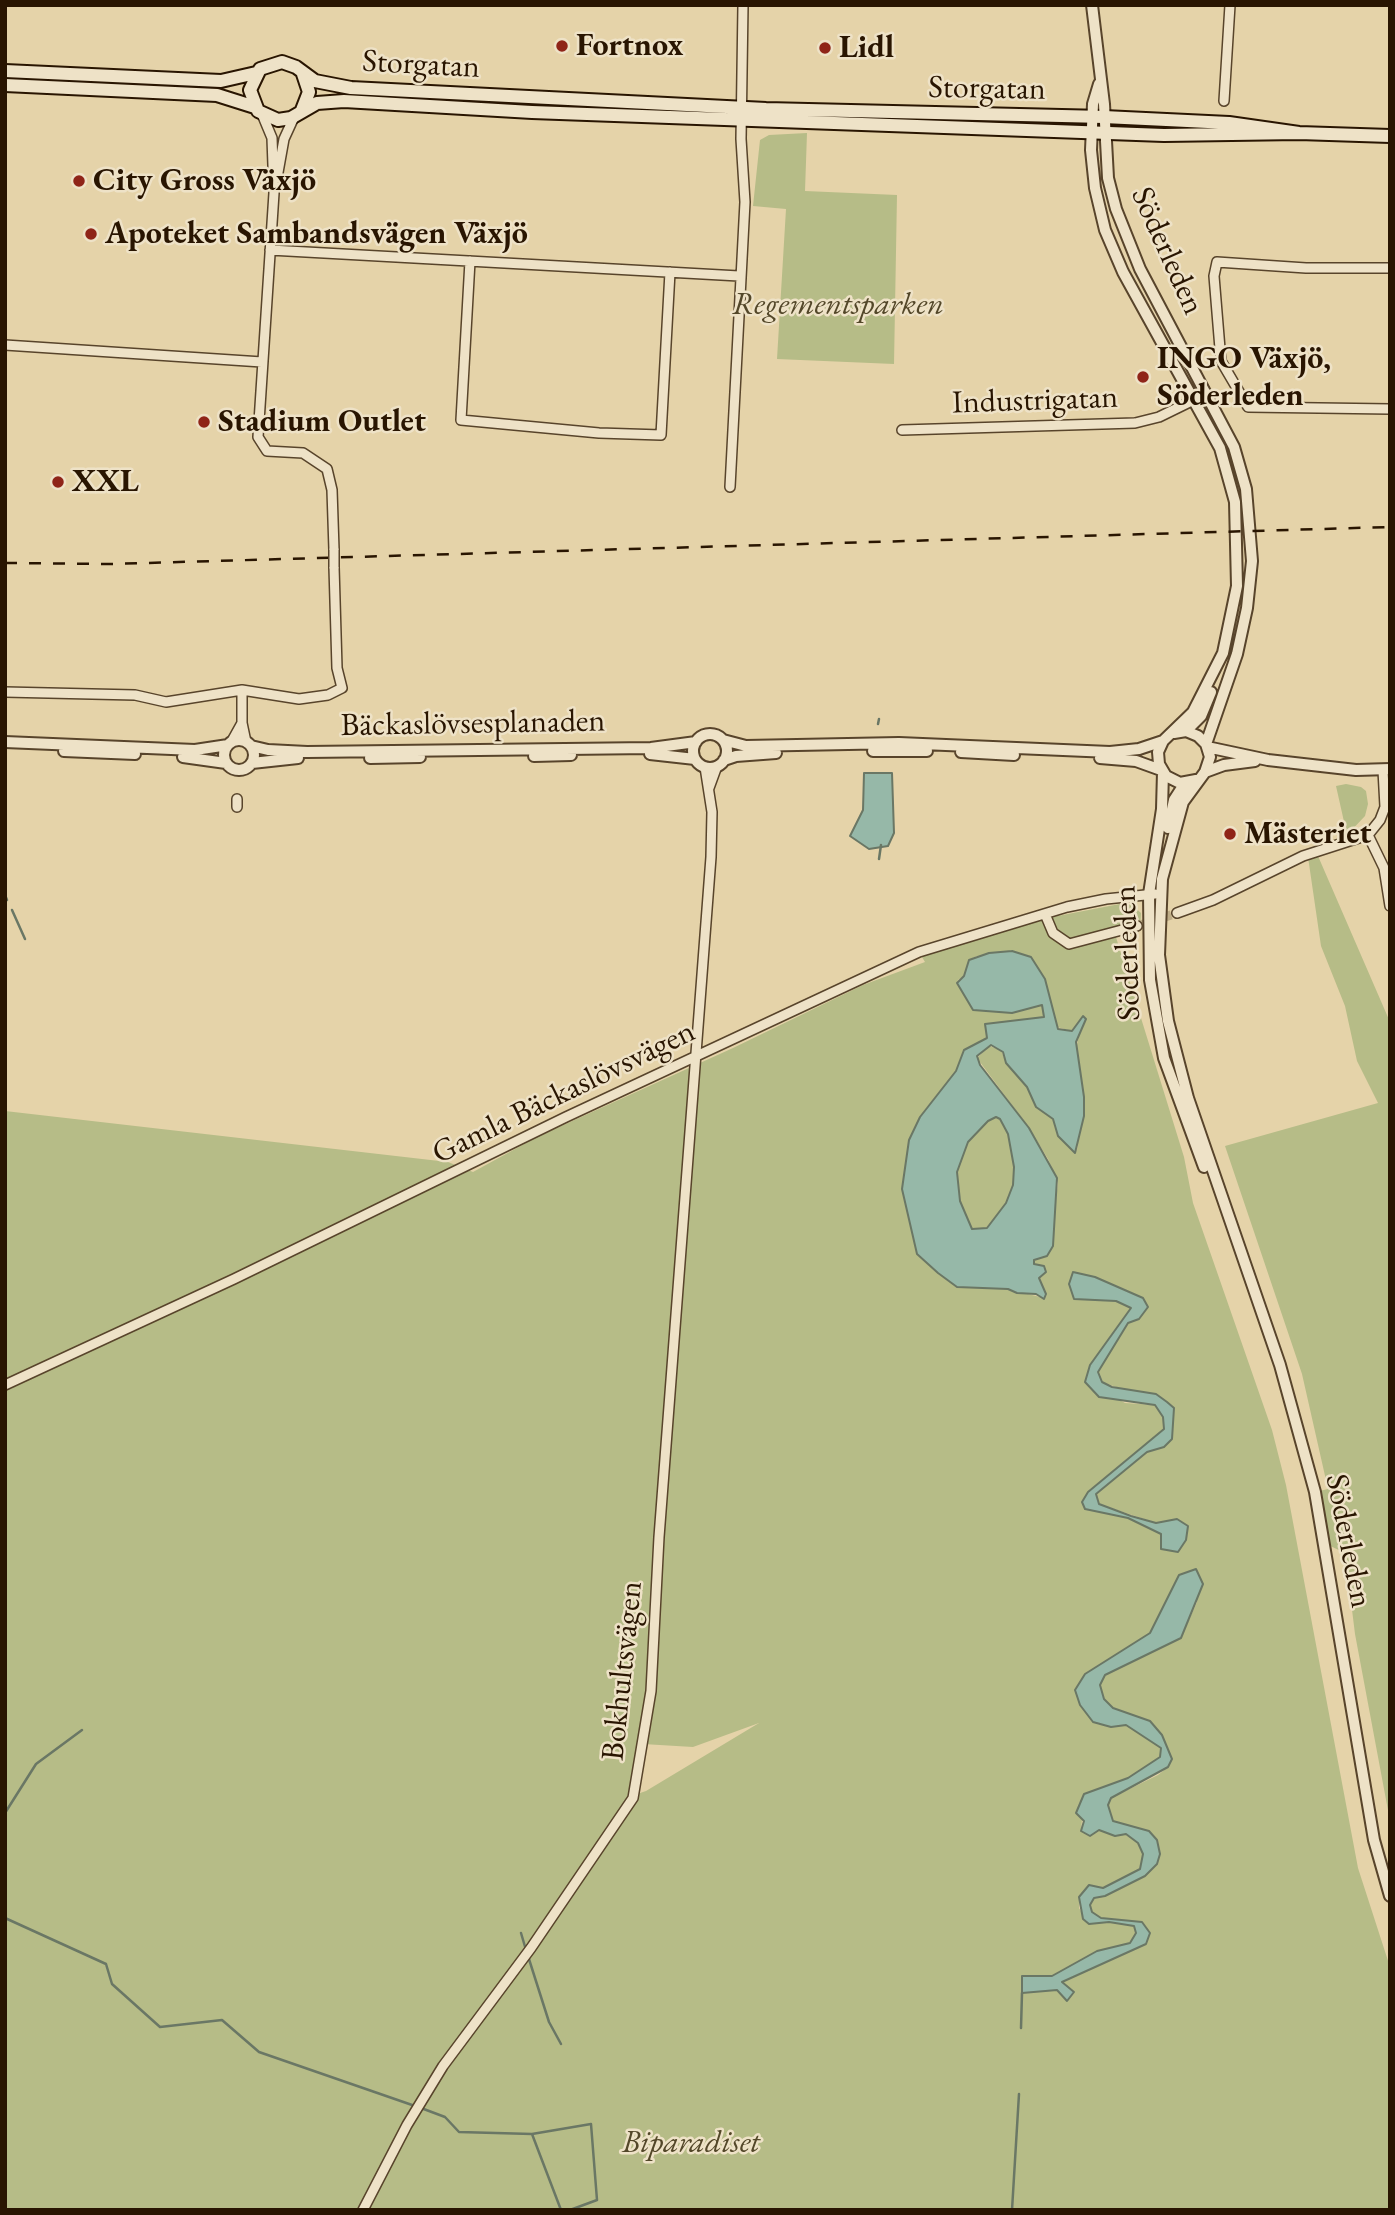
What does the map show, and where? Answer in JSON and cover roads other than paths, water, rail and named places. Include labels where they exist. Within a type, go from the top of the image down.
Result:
[{"type":"main road","name":"Storgatan","points":[[5,71],[221,81],[256,73],[264,66],[278,62],[299,70],[314,81],[351,88],[742,114],[1098,133],[1390,136]]},
{"type":"main road","points":[[298,113],[309,90],[299,70]]},
{"type":"main road","points":[[256,73],[250,90],[258,111]]},
{"type":"main road","name":"Storgatan","points":[[5,85],[217,95],[278,120],[327,101],[344,101],[742,114],[1098,117],[1229,123],[1300,133]]},
{"type":"street","points":[[730,487],[739,276],[745,202],[742,114],[743,5]]},
{"type":"street","points":[[1092,5],[1099,84],[1098,133]]},
{"type":"street","points":[[1224,101],[1230,5]]},
{"type":"street","points":[[5,692],[135,695],[166,702],[242,690],[313,699],[342,688],[337,668],[332,490],[327,469],[303,453],[267,451],[258,437],[274,193],[272,138],[258,111]]},
{"type":"street","points":[[274,193],[284,139],[298,113]]},
{"type":"street","name":"Söderleden","points":[[1098,133],[1123,229],[1140,269],[1234,447],[1243,474],[1252,561],[1241,639],[1207,746],[1210,757],[1195,778],[1177,819],[1162,879],[1155,894]]},
{"type":"street","name":"Söderleden","points":[[1098,133],[1095,188],[1118,263],[1225,459],[1237,517],[1239,555],[1229,636],[1206,707],[1186,732]]},
{"type":"street","points":[[270,250],[739,276]]},
{"type":"street","points":[[470,261],[461,420],[661,435],[670,272]]},
{"type":"street","points":[[1390,268],[1306,268],[1216,262],[1214,276],[1221,361],[1244,403],[1253,409],[1306,406],[1390,409]]},
{"type":"street","points":[[5,345],[262,362]]},
{"type":"street","name":"Industrigatan","points":[[902,430],[1135,423],[1159,417],[1206,394]]},
{"type":"street","name":"Söderleden","points":[[1214,676],[1194,712],[1163,741],[1158,758],[1164,798],[1155,894],[1158,954],[1172,1040],[1250,1283],[1280,1365],[1315,1492],[1374,1840],[1390,1896]]},
{"type":"street","points":[[242,690],[242,723],[248,744],[254,753],[252,763]]},
{"type":"street","points":[[226,763],[224,755],[242,723]]},
{"type":"street","points":[[1174,733],[1186,732],[1198,736],[1207,746],[1268,760],[1387,769],[1385,807],[1380,820],[1368,835],[1303,856],[1213,900],[1177,913]]},
{"type":"street","name":"Bäckaslövsesplanaden","points":[[5,742],[195,750],[230,743],[248,744],[268,750],[307,752],[651,748],[696,742],[708,734],[753,746],[899,743],[1110,752],[1139,749],[1163,741]]},
{"type":"street","points":[[715,764],[726,748],[723,740]]},
{"type":"street","points":[[696,742],[695,759],[715,764],[741,755],[947,751],[1136,761],[1162,771],[1175,782],[1195,778],[1233,763],[1268,760]]},
{"type":"street","name":"Bäckaslövsesplanaden","points":[[5,749],[181,757],[226,763],[237,770],[252,763],[291,758],[667,754],[695,759]]},
{"type":"street","name":"Bokhultsvägen","points":[[363,2210],[407,2125],[443,2066],[531,1948],[633,1798],[651,1691],[659,1536],[712,833],[709,790],[715,764]]},
{"type":"street","points":[[1368,835],[1387,868],[1390,906]]},
{"type":"street","name":"Gamla Bäckaslövsvägen","points":[[5,1385],[234,1279],[696,1056],[919,952],[1105,899],[1155,894]]},
{"type":"street","points":[[1045,914],[1053,933],[1059,940],[1069,944],[1137,926]]},
{"type":"waterway","points":[[878,724],[879,719]]},
{"type":"waterway","points":[[879,859],[881,845]]},
{"type":"waterway","points":[[5,895],[7,900]]},
{"type":"waterway","points":[[12,910],[25,939]]},
{"type":"waterway","points":[[5,1813],[36,1764],[82,1730]]},
{"type":"waterway","points":[[5,1918],[106,1964],[112,1984],[160,2027],[222,2020],[259,2052],[415,2106]]},
{"type":"waterway","points":[[521,1933],[526,1950]]},
{"type":"waterway","points":[[528,1956],[549,2022],[561,2044]]},
{"type":"waterway","points":[[1021,2028],[1022,1993]]},
{"type":"waterway","points":[[1012,2210],[1019,2094]]},
{"type":"waterway","points":[[421,2108],[445,2117],[459,2132],[532,2134],[561,2210]]},
{"type":"waterway","points":[[532,2134],[591,2124],[597,2200],[570,2210]]},
{"type":"tunnel","points":[[1137,926],[1177,913]]},
{"type":"railway","points":[[5,563],[111,564],[1390,527]]},
{"type":"place","name":"Fortnox","points":[[562,46]]},
{"type":"place","name":"Lidl","points":[[825,48]]},
{"type":"place","name":"City Gross Växjö","points":[[79,181]]},
{"type":"place","name":"Apoteket Sambandsvägen Växjö","points":[[91,234]]},
{"type":"place","name":"INGO Växjö, Söderleden","points":[[1143,377]]},
{"type":"place","name":"Stadium Outlet","points":[[204,422]]},
{"type":"place","name":"XXL","points":[[58,482]]},
{"type":"place","name":"Mästeriet","points":[[1230,834]]},
{"type":"park label","name":"Regementsparken","points":[[838,305]]},
{"type":"park label","name":"Biparadiset","points":[[691,2143]]}]
